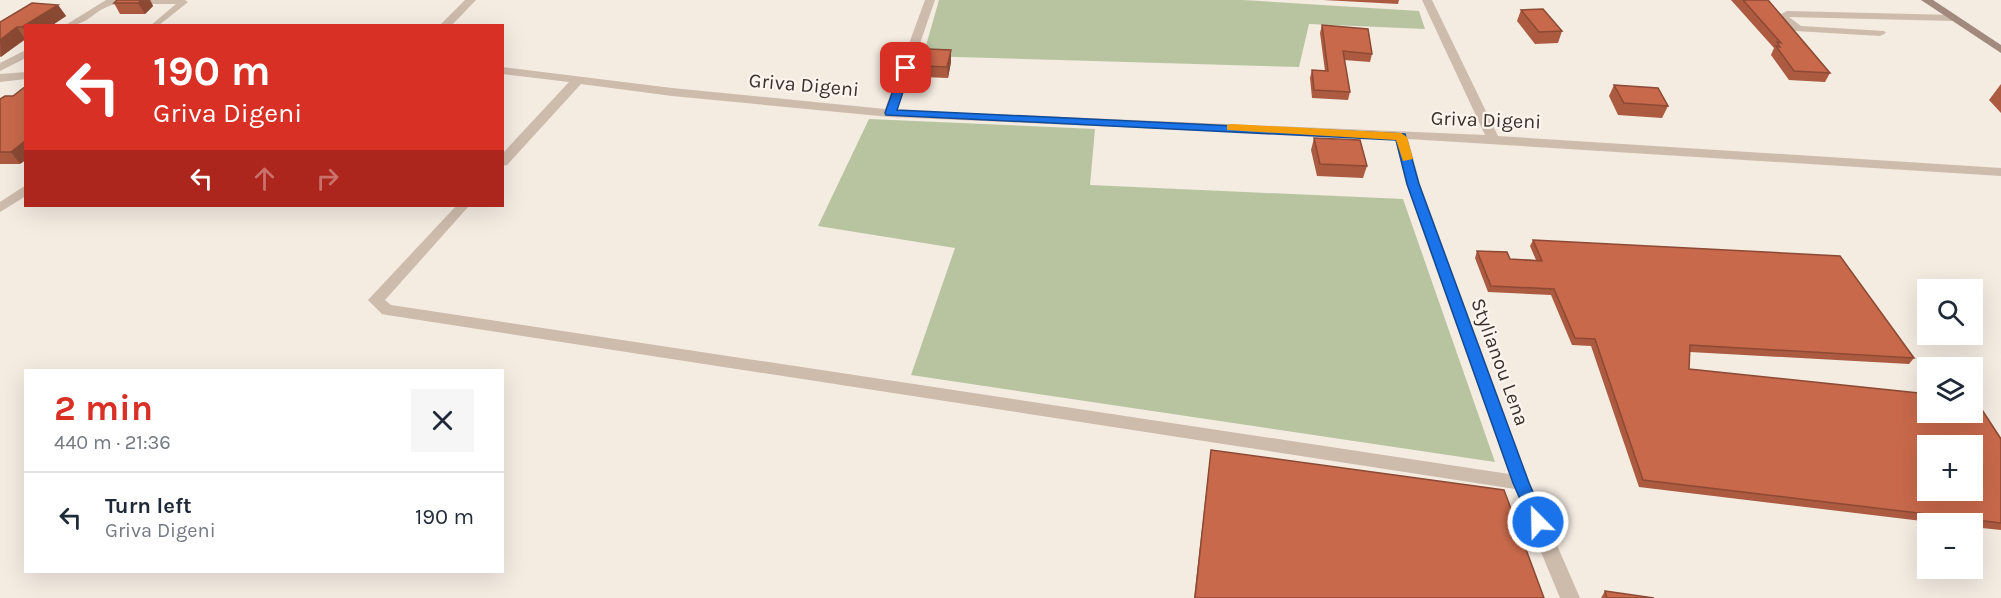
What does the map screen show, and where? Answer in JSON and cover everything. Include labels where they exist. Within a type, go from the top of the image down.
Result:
[{"type":"main road","points":[[1926,0],[2001,50]]},
{"type":"street","points":[[446,24],[471,0]]},
{"type":"street","points":[[890,113],[930,0]]},
{"type":"street","points":[[1427,0],[1493,139]]},
{"type":"street","points":[[72,24],[110,2],[130,2]]},
{"type":"street","points":[[1880,33],[1800,29],[1793,27],[1782,16],[1787,14],[1954,18]]},
{"type":"street","points":[[0,68],[24,54]]},
{"type":"street","name":"Griva Digeni","points":[[504,70],[577,81],[890,113],[1401,137],[1493,139],[2001,172]]},
{"type":"street","points":[[0,78],[24,75]]},
{"type":"street","points":[[504,160],[577,81]]},
{"type":"street","name":"Stylianou Lena","points":[[1401,137],[1413,184],[1521,483],[1570,598]]},
{"type":"street","points":[[0,208],[24,190]]},
{"type":"street","points":[[462,207],[376,300],[387,310],[1521,483]]},
{"type":"lane","points":[[130,2],[185,1]]},
{"type":"lane","points":[[156,24],[185,1]]},
{"type":"green space","points":[[939,0],[1243,0],[1419,11],[1425,29],[1309,24],[1299,67],[923,56]]},
{"type":"green space","points":[[869,119],[1095,129],[1090,185],[1403,199],[1495,462],[911,375],[955,248],[818,226]]},
{"type":"building","points":[[117,0],[141,0],[138,3],[114,3]]},
{"type":"building","points":[[1743,0],[1768,0],[1830,73],[1794,71],[1776,46],[1780,47],[1777,42],[1781,43]]},
{"type":"building","points":[[32,3],[58,5],[22,27],[17,27],[0,40],[0,22]]},
{"type":"building","points":[[1543,9],[1562,31],[1539,32],[1521,10]]},
{"type":"building","points":[[1322,25],[1368,29],[1372,54],[1343,51],[1350,92],[1314,90],[1312,70],[1328,71]]},
{"type":"building","points":[[927,49],[951,50],[947,67],[922,66]]},
{"type":"building","points":[[1614,85],[1658,88],[1668,106],[1624,103]]},
{"type":"building","points":[[24,88],[24,142],[11,152],[0,152],[0,99],[13,96]]},
{"type":"building","points":[[1314,138],[1360,140],[1367,166],[1320,164]]},
{"type":"building","points":[[1533,240],[1840,256],[1914,358],[1690,345],[1689,369],[1917,393],[1917,423],[1983,423],[1983,411],[2001,439],[2001,523],[1983,521],[1983,513],[1918,513],[1643,480],[1595,339],[1575,338],[1554,289],[1491,286],[1477,251],[1507,252],[1510,259],[1542,261]]},
{"type":"building","points":[[1211,450],[1504,490],[1544,598],[1195,598]]},
{"type":"building","points":[[1605,591],[1654,598],[1607,598]]},
{"type":"slow traffic","points":[[1231,128],[1401,137],[1407,159]]},
{"type":"route","points":[[906,68],[890,113],[1109,121],[1401,137],[1413,184],[1521,483],[1538,522]]}]
